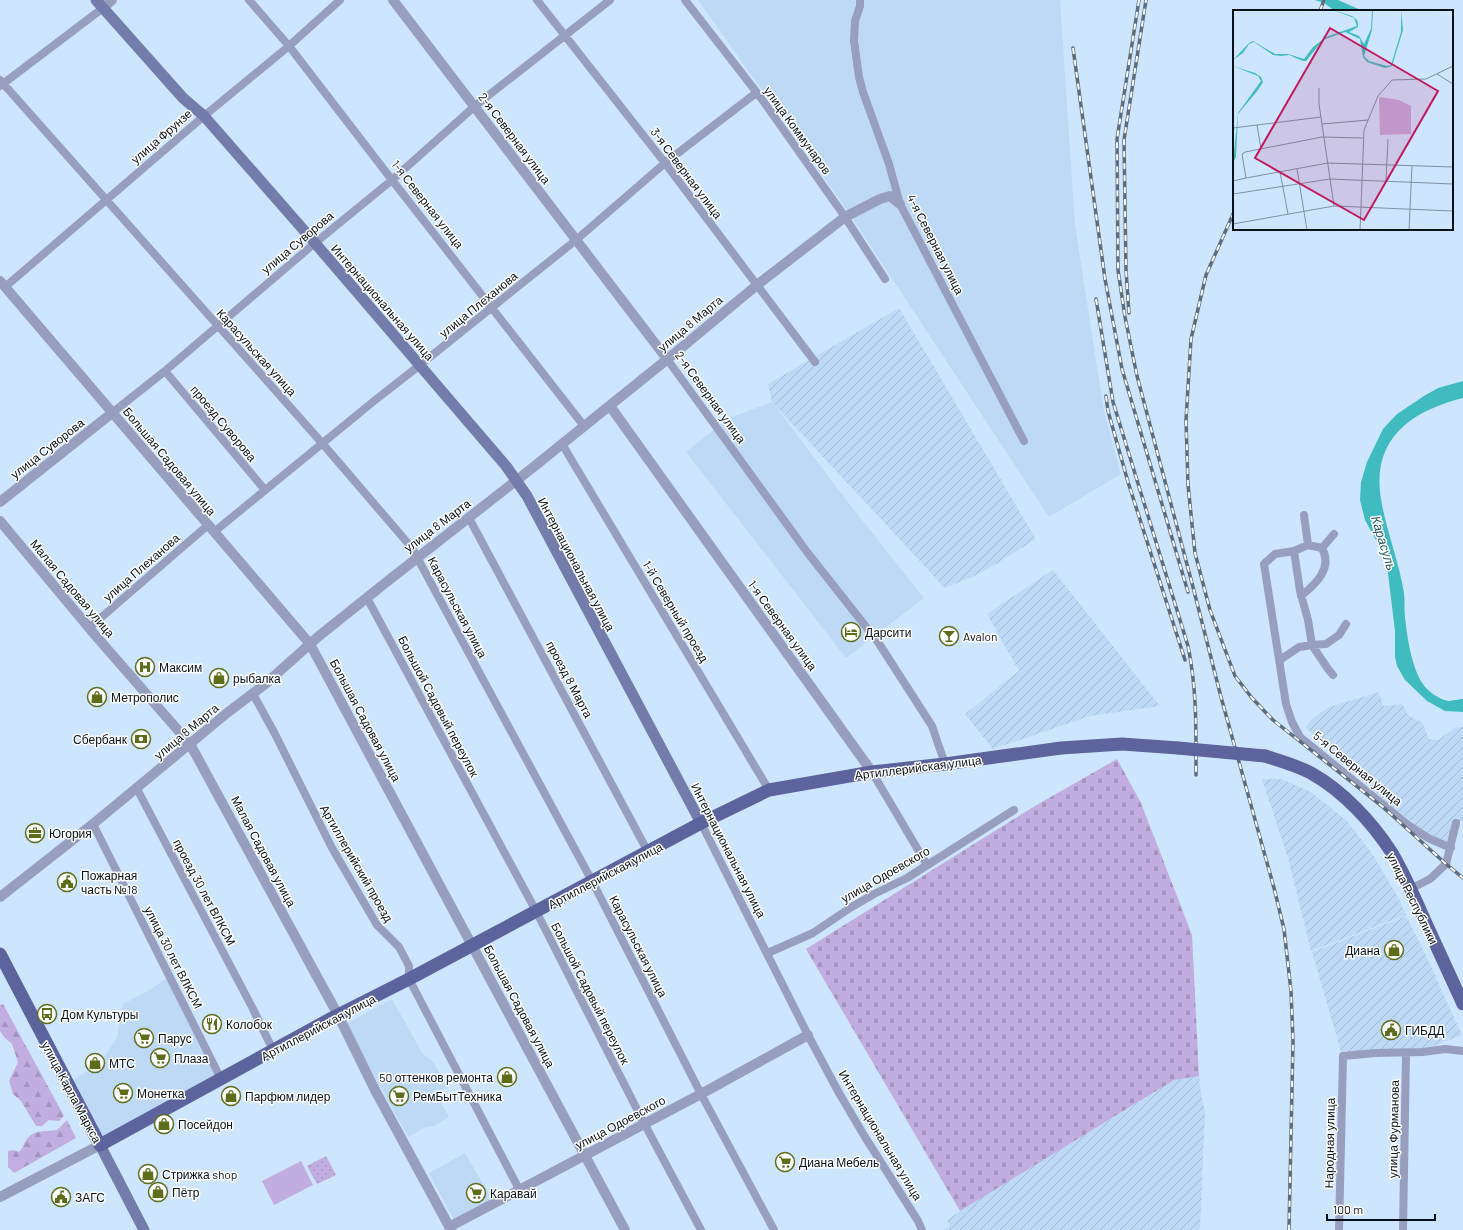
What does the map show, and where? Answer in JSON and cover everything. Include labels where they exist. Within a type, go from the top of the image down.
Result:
[{"type":"main road","name":"Интернациональная улица","points":[[99,4],[183,98],[204,116],[506,466],[527,496],[701,823]]},
{"type":"main road","name":"Артиллерийская улица","points":[[100,1145],[338,1015],[536,912],[701,823],[769,790],[872,772],[945,764],[1061,748],[1122,744],[1265,756]]},
{"type":"main road","name":"улица Республики","points":[[1265,756],[1289,763],[1311,773],[1331,787],[1365,817],[1392,854],[1410,889],[1463,1004]]},
{"type":"main road","name":"улица Карла Маркса","points":[[0,954],[144,1230]]},
{"type":"street","points":[[1,83],[99,4],[112,0]]},
{"type":"street","name":"1-я Северная улица","points":[[249,0],[289,46],[584,426]]},
{"type":"street","name":"улица Фрунзе","points":[[2,286],[106,201],[204,116],[289,46],[340,0]]},
{"type":"street","name":"2-я Северная улица","points":[[392,0],[475,106],[667,360],[808,552],[878,642],[932,726],[945,764]]},
{"type":"street","name":"3-я Северная улица","points":[[537,0],[665,163],[815,362]]},
{"type":"street","name":"улица Суворова","points":[[0,502],[165,371],[315,243],[392,180],[475,106],[610,0]]},
{"type":"street","name":"улица Коммунаров","points":[[686,0],[756,93],[845,217],[885,279]]},
{"type":"street","name":"4-я Северная улица","points":[[860,0],[860,6],[855,21],[854,41],[859,78],[889,164],[900,204],[1024,441]]},
{"type":"street","name":"Карасульская улица","points":[[1,83],[322,443],[412,548],[592,881],[701,1094],[774,1230]]},
{"type":"street","name":"улица Плеханова","points":[[89,628],[211,529],[265,490],[374,401],[492,308],[576,240],[665,163],[756,93]]},
{"type":"street","points":[[895,186],[890,196],[900,204]]},
{"type":"street","name":"улица 8 Марта","points":[[0,897],[137,789],[190,744],[253,694],[310,644],[417,557],[469,518],[610,406],[757,285],[845,217],[880,199],[890,196]]},
{"type":"street","name":"Большая Садовая улица","points":[[2,286],[310,644],[624,1230]]},
{"type":"street","name":"проезд Суворова","points":[[165,371],[265,490]]},
{"type":"street","name":"1-я Северная улица","points":[[610,406],[872,772],[927,865]]},
{"type":"street","name":"1-й Северный проезд","points":[[562,444],[769,790]]},
{"type":"street","points":[[1304,515],[1308,545]]},
{"type":"street","name":"проезд 8 Марта","points":[[469,518],[648,852]]},
{"type":"street","name":"Малая Садовая улица","points":[[0,521],[89,628],[190,744],[338,1015],[447,1229]]},
{"type":"street","points":[[1322,548],[1334,534]]},
{"type":"street","points":[[1322,548],[1308,545],[1294,551],[1301,596],[1308,620],[1312,645],[1333,675]]},
{"type":"street","points":[[1301,596],[1320,578],[1325,567],[1326,556],[1322,548]]},
{"type":"street","name":"5-я Северная улица","points":[[1294,551],[1275,554],[1264,564],[1286,704],[1292,722],[1300,737],[1407,824],[1428,838],[1450,848]]},
{"type":"street","name":"Большой Садовый переулок","points":[[367,598],[536,912],[644,1123],[701,1230]]},
{"type":"street","points":[[1280,660],[1299,647],[1326,644],[1339,635],[1346,624]]},
{"type":"street","name":"Артиллерийский проезд","points":[[253,694],[276,734],[332,848],[377,925],[399,947],[409,966],[409,979],[518,1189]]},
{"type":"street","name":"проезд 30 лет ВЛКСМ","points":[[137,789],[252,1007],[273,1050]]},
{"type":"street","name":"улица Одоевского","points":[[767,954],[813,933],[850,908],[874,894],[907,878],[1014,810]]},
{"type":"street","points":[[1410,889],[1430,879],[1446,864],[1456,822]]},
{"type":"street","name":"Интернациональная улица","points":[[701,823],[808,1035],[865,1138],[918,1221],[922,1230]]},
{"type":"street","name":"улица 30 лет ВЛКСМ","points":[[93,824],[221,1080]]},
{"type":"street","name":"улица Одоевского","points":[[447,1229],[518,1189],[701,1094],[808,1035]]},
{"type":"street","points":[[1406,1053],[1445,1049],[1463,1051]]},
{"type":"street","name":"Народная улица","points":[[1339,1230],[1343,1056],[1375,1053],[1406,1053]]},
{"type":"street","name":"улица Фурманова","points":[[1403,1230],[1406,1053]]},
{"type":"street","name":"Артиллерийская улица","points":[[0,1197],[100,1145]]},
{"type":"shaded area","points":[[698,0],[1060,0],[1075,225],[1104,412],[1121,474],[1049,517],[847,210]]},
{"type":"shaded area","points":[[899,308],[1036,539],[972,577],[945,588],[772,402],[768,384]]},
{"type":"shaded area","points":[[772,402],[847,501],[924,598],[846,658],[686,452],[727,419]]},
{"type":"shaded area","points":[[1053,570],[1160,706],[1090,716],[993,749],[965,714],[1019,671],[987,614]]},
{"type":"shaded area","points":[[1379,692],[1383,706],[1402,704],[1409,716],[1422,722],[1429,739],[1438,740],[1455,728],[1463,726],[1463,821],[1453,821],[1448,842],[1427,834],[1385,801],[1305,727],[1313,718],[1329,707]]},
{"type":"shaded area","points":[[1262,779],[1281,779],[1311,792],[1347,821],[1373,855],[1399,899],[1406,915],[1311,951],[1288,858]]},
{"type":"shaded area","points":[[1406,916],[1462,1035],[1423,1050],[1341,1052],[1312,952]]},
{"type":"shaded area","points":[[167,978],[216,1076],[103,1139],[72,1080],[99,1065],[117,1037],[123,1004],[148,991]]},
{"type":"shaded area","points":[[392,999],[422,1053],[433,1062],[448,1087],[436,1094],[449,1117],[434,1126],[426,1127],[408,1137],[346,1024]]},
{"type":"shaded area","points":[[1199,1076],[1205,1113],[1200,1230],[943,1230],[950,1226],[947,1220],[978,1199],[1164,1086],[1174,1080]]},
{"type":"shaded area","points":[[465,1153],[492,1200],[454,1220],[429,1173]]},
{"type":"green space","points":[[1117,759],[1141,803],[1192,935],[1199,1076],[1174,1080],[960,1211],[806,949],[1035,806]]},
{"type":"green space","points":[[3,1004],[64,1116],[59,1121],[49,1120],[42,1126],[36,1126],[21,1101],[13,1094],[9,1081],[18,1062],[12,1044],[0,1031],[0,1005]]},
{"type":"green space","points":[[67,1120],[76,1138],[14,1173],[8,1167],[8,1151],[14,1150],[19,1152],[26,1141],[33,1134],[37,1132],[57,1130]]},
{"type":"green space","points":[[326,1156],[336,1175],[317,1184],[307,1166]]},
{"type":"green space","points":[[301,1161],[313,1185],[274,1205],[262,1181]]},
{"type":"water","points":[[1315,0],[1338,0],[1361,10],[1334,10],[1324,3]]},
{"type":"water","name":"Карасуль","points":[[1463,381],[1463,398],[1427,411],[1412,420],[1399,431],[1389,444],[1382,460],[1380,478],[1383,511],[1402,581],[1407,634],[1416,670],[1425,687],[1434,695],[1448,701],[1463,699],[1463,712],[1445,711],[1427,701],[1405,680],[1397,666],[1395,657],[1395,631],[1387,565],[1381,549],[1365,520],[1360,500],[1361,482],[1367,462],[1383,429],[1397,414],[1424,396],[1438,388]]},
{"type":"railway","points":[[1139,0],[1117,139],[1118,270],[1125,317],[1137,376],[1221,697],[1284,929],[1291,991],[1293,1041],[1289,1230]]},
{"type":"railway","points":[[1129,313],[1126,270],[1124,140],[1146,0]]},
{"type":"railway","points":[[1320,10],[1324,0]]},
{"type":"railway","points":[[1073,48],[1105,279],[1122,369],[1188,592]]},
{"type":"railway","points":[[1233,214],[1206,275],[1191,339],[1186,420],[1188,485],[1195,553],[1210,610],[1235,676],[1252,698],[1273,720],[1383,807],[1463,878]]},
{"type":"railway","points":[[1096,299],[1113,402],[1188,646],[1194,694],[1196,775]]},
{"type":"railway","points":[[1106,396],[1108,411],[1128,482],[1185,660]]},
{"type":"place","name":"Дарсити","points":[[851,632]]},
{"type":"place","name":"Avalon","points":[[949,636]]},
{"type":"place","name":"Максим","points":[[145,667]]},
{"type":"place","name":"рыбалка","points":[[219,678]]},
{"type":"place","name":"Метрополис","points":[[97,697]]},
{"type":"place","name":"Сбербанк","points":[[141,739]]},
{"type":"place","name":"Югория","points":[[35,833]]},
{"type":"place","name":"Пожарная часть №18","points":[[67,882]]},
{"type":"place","name":"Диана","points":[[1394,950]]},
{"type":"place","name":"Дом Культуры","points":[[47,1014]]},
{"type":"place","name":"Колобок","points":[[212,1024]]},
{"type":"place","name":"ГИБДД","points":[[1391,1030]]},
{"type":"place","name":"Парус","points":[[144,1038]]},
{"type":"place","name":"Плаза","points":[[160,1058]]},
{"type":"place","name":"МТС","points":[[95,1063]]},
{"type":"place","name":"50 оттенков ремонта","points":[[507,1077]]},
{"type":"place","name":"Монетка","points":[[123,1093]]},
{"type":"place","name":"Парфюм лидер","points":[[231,1096]]},
{"type":"place","name":"РемБытТехника","points":[[399,1096]]},
{"type":"place","name":"Посейдон","points":[[164,1124]]},
{"type":"place","name":"Диана Мебель","points":[[785,1162]]},
{"type":"place","name":"Стрижка shop","points":[[148,1174]]},
{"type":"place","name":"Пётр","points":[[158,1192]]},
{"type":"place","name":"Каравай","points":[[476,1193]]},
{"type":"place","name":"ЗАГС","points":[[61,1197]]}]
